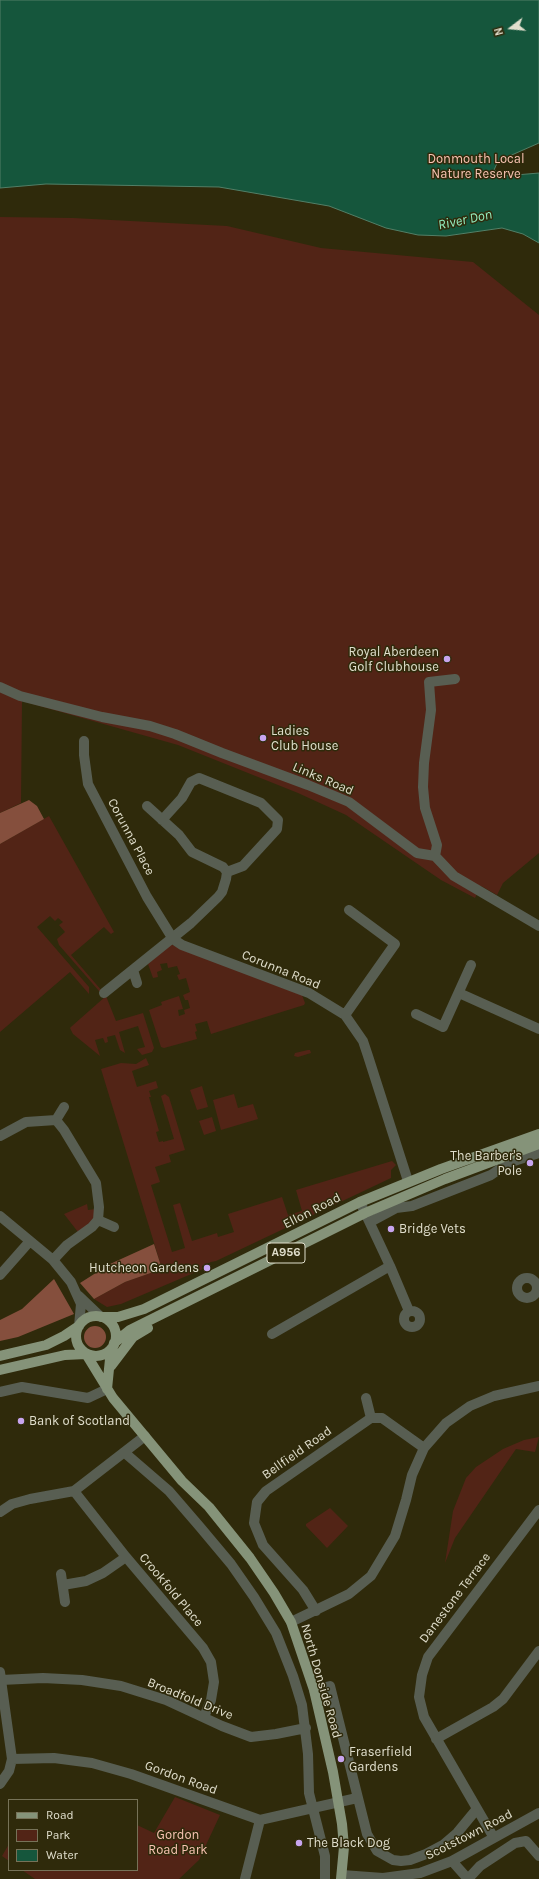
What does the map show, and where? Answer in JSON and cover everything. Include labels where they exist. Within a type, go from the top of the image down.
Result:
[{"type":"main road","name":"Ellon Road","points":[[101,1317],[118,1317],[144,1309],[360,1202],[408,1181],[539,1134]]},
{"type":"main road","name":"Ellon Road","points":[[114,1343],[130,1330],[445,1179],[539,1144]]},
{"type":"main road","points":[[109,1367],[133,1337],[140,1332],[188,1309],[207,1293]]},
{"type":"main road","name":"A956","points":[[0,1356],[46,1345],[64,1336],[90,1317],[101,1317]]},
{"type":"main road","points":[[101,1317],[107,1320],[113,1327],[116,1337],[109,1367],[107,1389]]},
{"type":"main road","points":[[79,1326],[76,1333],[76,1341],[86,1354]]},
{"type":"main road","name":"A956","points":[[0,1370],[65,1355],[103,1355],[109,1352],[114,1343]]},
{"type":"main road","name":"North Donside Road","points":[[86,1354],[113,1398],[182,1481],[209,1507],[250,1558],[292,1622],[314,1690],[338,1803],[344,1847],[341,1877]]},
{"type":"street","points":[[456,679],[429,682],[431,710],[424,763],[423,787],[425,808],[437,845],[435,856],[454,876],[539,926]]},
{"type":"street","name":"Links Road","points":[[0,687],[27,697],[102,717],[150,726],[175,734],[222,754],[308,785],[349,802],[417,853],[435,856]]},
{"type":"street","name":"Corunna Place","points":[[84,741],[84,755],[88,784],[147,897],[172,939]]},
{"type":"street","points":[[162,820],[182,798],[191,782],[199,778],[261,803],[278,820],[277,829],[243,866],[227,872]]},
{"type":"street","points":[[147,806],[179,835],[192,852],[217,863],[227,872]]},
{"type":"street","points":[[104,993],[172,939],[218,897],[222,892],[227,872]]},
{"type":"street","points":[[345,1015],[395,944],[349,910]]},
{"type":"street","name":"Corunna Road","points":[[172,939],[182,945],[308,993],[345,1015],[362,1041],[368,1056],[408,1181]]},
{"type":"street","points":[[416,1014],[443,1027],[471,965]]},
{"type":"street","points":[[133,970],[137,983]]},
{"type":"street","points":[[459,993],[538,1026]]},
{"type":"street","points":[[56,1120],[64,1107]]},
{"type":"street","points":[[0,1136],[26,1122],[56,1120]]},
{"type":"street","points":[[53,1260],[67,1245],[92,1227],[98,1220],[99,1201],[96,1183],[64,1130],[56,1120]]},
{"type":"street","name":"Ellon Road","points":[[367,1217],[419,1203],[491,1175],[508,1163],[539,1153]]},
{"type":"street","points":[[360,1202],[409,1311]]},
{"type":"street","points":[[0,1216],[53,1260],[72,1282],[79,1296],[81,1308],[79,1326]]},
{"type":"street","points":[[98,1220],[114,1227]]},
{"type":"street","points":[[0,1275],[30,1241]]},
{"type":"street","points":[[272,1334],[336,1303],[390,1266]]},
{"type":"street","points":[[79,1296],[101,1317]]},
{"type":"street","points":[[292,1622],[349,1594],[370,1576],[395,1536],[412,1475],[424,1448],[446,1423],[470,1406],[494,1396],[539,1386]]},
{"type":"street","points":[[0,1392],[22,1387],[88,1398],[107,1389]]},
{"type":"street","points":[[366,1398],[371,1418],[382,1418],[424,1448]]},
{"type":"street","name":"Bellfield Road","points":[[316,1611],[303,1590],[263,1545],[255,1528],[255,1510],[257,1502],[266,1491],[371,1418]]},
{"type":"street","points":[[0,1512],[12,1504],[74,1491],[145,1436]]},
{"type":"street","name":"North Donside Road","points":[[125,1453],[169,1492],[231,1564],[254,1597],[276,1633],[293,1676],[306,1728],[309,1793],[325,1856],[325,1879]]},
{"type":"street","name":"Crookfold Place","points":[[74,1491],[126,1557],[203,1648],[211,1662],[214,1682],[211,1700],[204,1717]]},
{"type":"street","name":"Danestone Terrace","points":[[494,1838],[476,1810],[424,1717],[419,1697],[422,1676],[428,1657],[539,1510]]},
{"type":"street","points":[[63,1585],[86,1581],[103,1573],[126,1557]]},
{"type":"street","points":[[61,1574],[65,1602]]},
{"type":"street","points":[[436,1738],[493,1707],[503,1698],[539,1651]]},
{"type":"street","points":[[0,1784],[9,1771],[12,1759],[1,1676]]},
{"type":"street","name":"Broadfold Drive","points":[[1,1676],[82,1680],[121,1686],[166,1700],[222,1726],[251,1736],[276,1734],[306,1728]]},
{"type":"street","points":[[314,1690],[330,1686],[367,1834],[376,1851],[393,1860],[402,1861],[421,1856],[443,1845],[457,1833],[476,1810]]},
{"type":"street","name":"Gordon Road","points":[[12,1759],[54,1758],[92,1763],[131,1774],[260,1820]]},
{"type":"street","points":[[245,1879],[260,1820],[357,1798]]},
{"type":"street","name":"Scotstown Road","points":[[341,1877],[382,1878],[409,1876],[431,1870],[452,1861],[539,1813]]},
{"type":"street","points":[[452,1861],[468,1879],[480,1866],[515,1843],[526,1841],[539,1856]]},
{"type":"green space","points":[[0,217],[73,218],[227,226],[321,248],[473,262],[539,315],[539,853],[503,883],[497,895],[481,886],[475,898],[441,880],[346,815],[298,793],[178,745],[22,701],[21,803],[0,813]]},
{"type":"green space","points":[[49,816],[114,932],[111,934],[104,927],[71,955],[102,991],[99,991],[59,945],[57,939],[65,932],[59,925],[63,922],[58,918],[55,921],[50,916],[37,927],[89,987],[89,994],[70,972],[0,1032],[0,844]]},
{"type":"green space","points":[[170,944],[302,995],[305,1003],[304,1005],[211,1034],[207,1021],[195,1024],[197,1039],[164,1048],[161,1047],[149,1010],[162,1005],[161,1002],[179,996],[183,1009],[178,1010],[179,1016],[185,1014],[184,1010],[190,1008],[188,1000],[185,1000],[183,995],[190,992],[186,978],[179,980],[177,975],[180,974],[177,966],[168,968],[167,963],[160,964],[162,970],[157,972],[158,977],[153,978],[148,964]]},
{"type":"green space","points":[[106,996],[116,1021],[143,1013],[154,1048],[152,1052],[142,1055],[137,1049],[145,1047],[138,1026],[119,1032],[125,1053],[120,1050],[115,1035],[107,1037],[108,1042],[105,1043],[103,1038],[95,1040],[100,1056],[73,1034],[70,1028]]},
{"type":"green space","points":[[310,1050],[311,1053],[298,1057],[294,1056],[295,1053]]},
{"type":"green space","points":[[146,1058],[149,1065],[132,1071],[137,1087],[156,1081],[158,1088],[149,1091],[151,1097],[149,1097],[159,1131],[156,1132],[159,1142],[174,1139],[161,1096],[165,1094],[169,1097],[185,1150],[169,1155],[171,1162],[155,1167],[160,1182],[151,1185],[172,1252],[185,1248],[173,1205],[180,1203],[192,1241],[217,1233],[218,1237],[234,1232],[228,1214],[282,1197],[288,1215],[302,1211],[296,1190],[392,1161],[396,1165],[391,1170],[391,1178],[216,1261],[202,1266],[203,1269],[121,1304],[107,1307],[94,1299],[125,1282],[162,1269],[101,1069],[121,1063],[136,1064]]},
{"type":"green space","points":[[202,1086],[208,1107],[197,1110],[190,1090]]},
{"type":"green space","points":[[234,1094],[238,1108],[253,1104],[258,1119],[221,1130],[213,1100]]},
{"type":"green space","points":[[212,1117],[216,1131],[204,1135],[199,1121]]},
{"type":"green space","points":[[87,1204],[88,1210],[96,1209],[93,1221],[78,1232],[64,1214]]},
{"type":"green space","points":[[539,1437],[535,1452],[516,1449],[455,1538],[445,1563],[453,1511],[466,1478],[476,1467],[503,1449],[524,1440]]},
{"type":"green space","points":[[330,1508],[348,1526],[327,1548],[306,1526],[306,1524]]},
{"type":"green space","name":"Gordon Road Park","points":[[175,1797],[220,1815],[199,1860],[179,1879],[35,1879],[23,1871],[138,1871],[138,1825],[154,1833]]},
{"type":"green space","points":[[8,1846],[8,1860],[2,1856]]},
{"type":"shaded area","points":[[29,800],[37,806],[44,819],[0,844],[0,813]]},
{"type":"shaded area","points":[[154,1244],[162,1269],[125,1282],[94,1299],[80,1283],[110,1264]]},
{"type":"shaded area","points":[[54,1279],[74,1314],[18,1337],[0,1341],[0,1320],[22,1309]]},
{"type":"shaded area","points":[[95,1326],[103,1329],[106,1337],[103,1345],[95,1348],[87,1345],[84,1337],[87,1329]]},
{"type":"water","name":"River Don","points":[[0,0],[539,0],[539,143],[498,161],[494,170],[504,176],[539,173],[539,243],[523,234],[502,228],[446,236],[418,235],[386,228],[329,206],[219,187],[46,184],[0,188]]},
{"type":"place","name":"Royal Aberdeen Golf Clubhouse","points":[[447,659]]},
{"type":"place","name":"Ladies Club House","points":[[263,738]]},
{"type":"place","name":"The Barber's Pole","points":[[530,1163]]},
{"type":"place","name":"Bridge Vets","points":[[391,1229]]},
{"type":"place","name":"Hutcheon Gardens","points":[[207,1268]]},
{"type":"place","name":"Bank of Scotland","points":[[21,1421]]},
{"type":"place","name":"Fraserfield Gardens","points":[[341,1759]]},
{"type":"place","name":"The Black Dog","points":[[299,1843]]},
{"type":"park label","name":"Donmouth Local Nature Reserve","points":[[476,166]]}]
